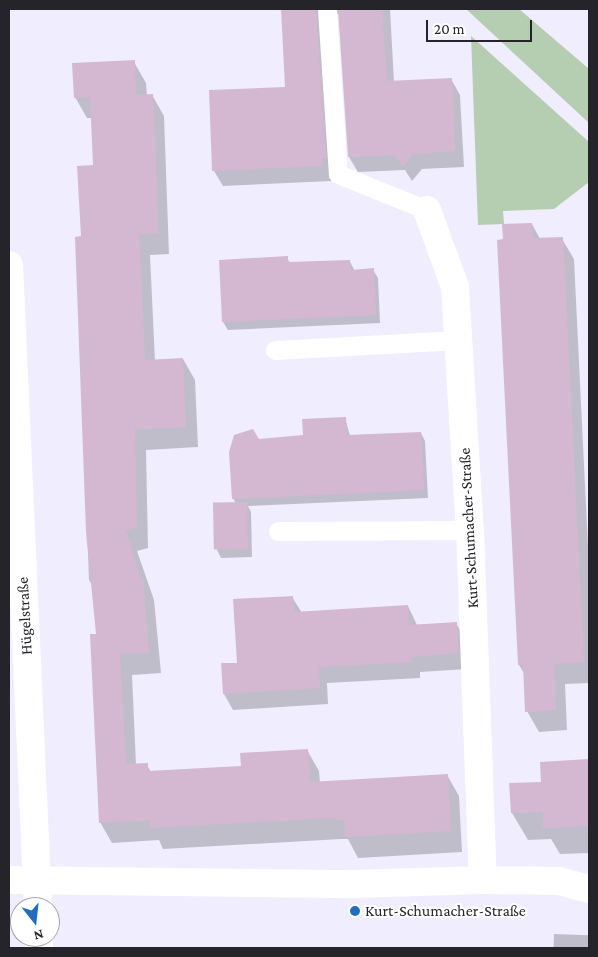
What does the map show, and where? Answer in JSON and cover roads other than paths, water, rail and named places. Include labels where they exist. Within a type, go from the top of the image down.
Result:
[{"type":"street","name":"Kurt-Schumacher-Straße","points":[[427,210],[455,287],[470,530],[483,880]]},
{"type":"street","name":"Hügelstraße","points":[[9,265],[37,894]]},
{"type":"street","points":[[9,880],[37,894],[483,880],[559,881],[589,888]]},
{"type":"lane","points":[[326,9],[338,174],[427,210]]},
{"type":"lane","points":[[274,350],[458,340]]},
{"type":"lane","points":[[278,532],[470,530]]},
{"type":"place","name":"Kurt-Schumacher-Straße","points":[[355,911]]}]
